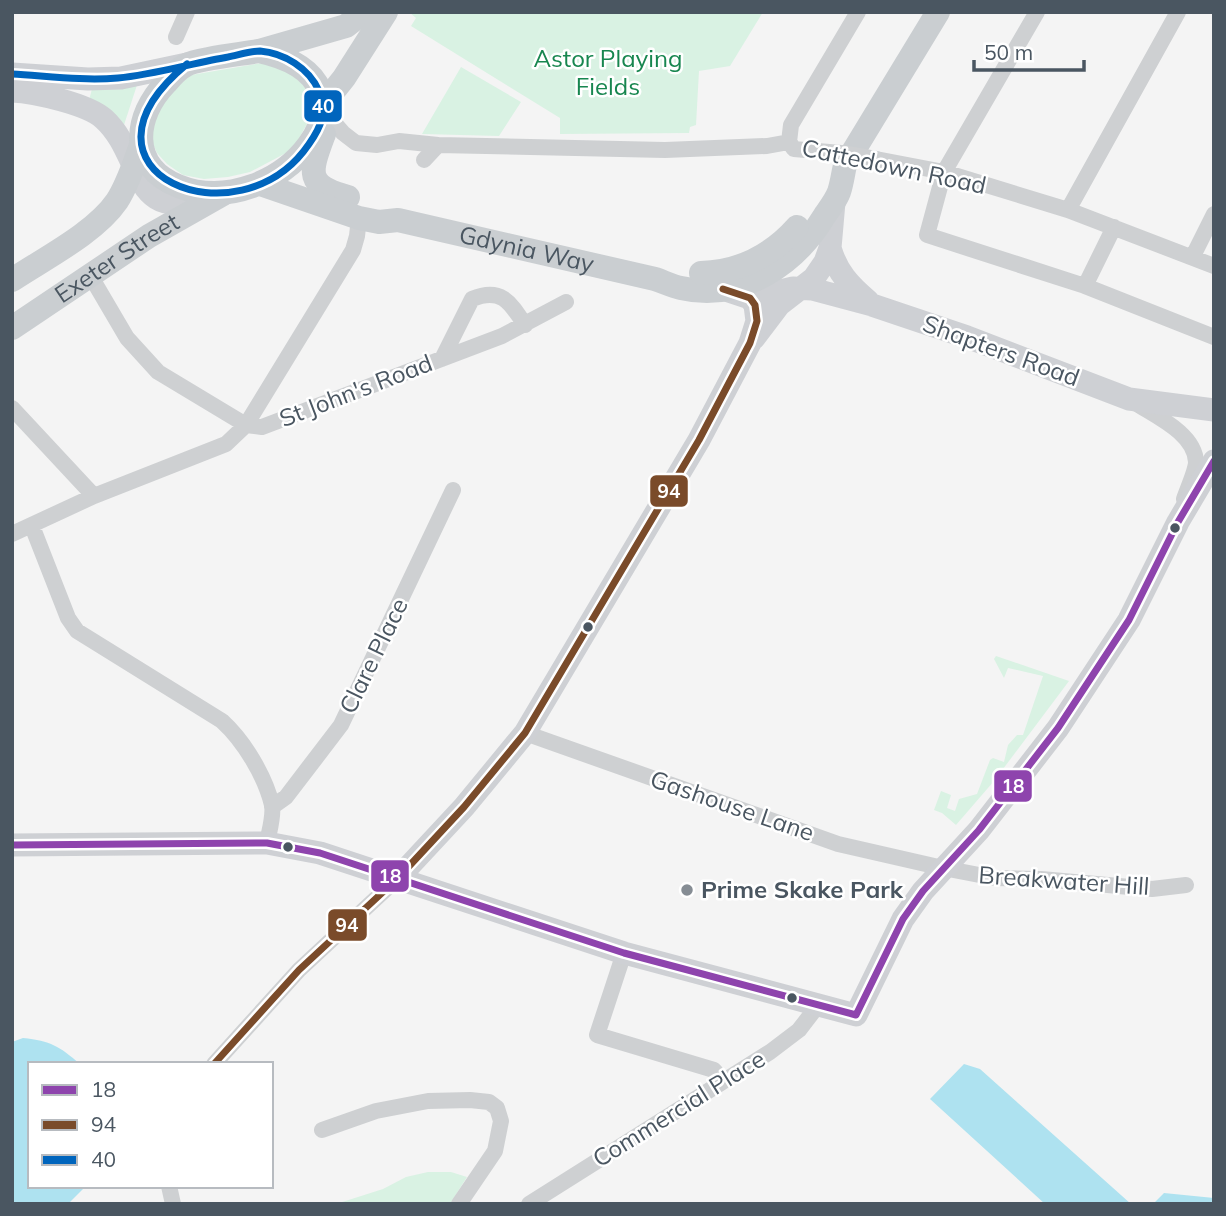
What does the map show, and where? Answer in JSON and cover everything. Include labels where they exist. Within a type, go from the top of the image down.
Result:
[{"type":"main road","points":[[364,12],[356,20],[339,29],[259,51],[187,64],[164,84],[149,104],[140,133],[137,156],[146,159],[155,171],[176,186],[217,194],[260,184],[278,174],[304,152],[324,111],[386,12]]},
{"type":"main road","name":"Gdynia Way","points":[[656,279],[682,272],[715,273],[731,270],[766,255],[782,243],[797,227],[827,181],[845,165],[938,12]]},
{"type":"main road","points":[[259,51],[282,57],[301,67],[311,77],[324,111]]},
{"type":"main road","name":"Gdynia Way","points":[[324,111],[324,132],[313,161],[316,181],[329,192],[380,206],[398,220]]},
{"type":"main road","name":"Exeter Street","points":[[12,279],[97,222],[116,201],[137,156]]},
{"type":"main road","name":"Gdynia Way","points":[[260,184],[359,218],[379,222],[398,220],[656,279],[679,288],[723,289],[757,279],[788,260],[808,241],[839,192],[845,165]]},
{"type":"main road","name":"Exeter Street","points":[[12,328],[217,194]]},
{"type":"main road","points":[[149,236],[218,211],[265,199],[320,210],[328,209]]},
{"type":"street","points":[[789,142],[791,125],[858,12]]},
{"type":"street","points":[[1037,12],[944,172],[927,235],[1085,286],[1214,337]]},
{"type":"street","points":[[1068,210],[1178,12]]},
{"type":"street","points":[[176,37],[180,15]]},
{"type":"street","points":[[12,74],[88,79],[121,78],[187,64]]},
{"type":"street","points":[[12,91],[62,100],[99,114],[137,156]]},
{"type":"street","name":"Cattedown Road","points":[[324,111],[343,134],[355,143],[377,145],[399,141],[438,145],[665,150],[767,146],[789,142],[794,149],[824,150],[944,172],[1068,210],[1214,266]]},
{"type":"street","points":[[424,160],[438,145]]},
{"type":"street","points":[[216,1062],[299,970],[398,878],[464,807],[525,733],[699,440],[750,343],[779,305],[820,271],[830,248],[834,202]]},
{"type":"street","points":[[1192,256],[1214,214]]},
{"type":"street","points":[[90,275],[127,338],[158,372],[246,425],[352,250],[359,218]]},
{"type":"street","points":[[1085,286],[1114,227]]},
{"type":"street","name":"Shapters Road","points":[[830,248],[839,274],[872,305]]},
{"type":"street","name":"Shapters Road","points":[[750,298],[802,288],[872,305],[967,337],[1129,399],[1180,433],[1192,448],[1196,463],[1178,522]]},
{"type":"street","points":[[723,289],[750,298],[755,305],[757,321],[750,343]]},
{"type":"street","points":[[442,359],[472,299],[484,294],[498,294],[509,303],[525,325]]},
{"type":"street","name":"St John's Road","points":[[12,534],[94,496],[226,444],[246,425],[262,427],[502,336],[566,302]]},
{"type":"street","name":"Shapters Road","points":[[1129,399],[1214,410]]},
{"type":"street","points":[[12,408],[94,496]]},
{"type":"street","points":[[12,845],[267,843],[320,853],[624,953],[856,1014],[903,919],[923,891],[979,830],[1058,729],[1129,620],[1178,522],[1214,461]]},
{"type":"street","name":"Clare Place","points":[[272,807],[286,797],[341,725],[453,490]]},
{"type":"street","points":[[32,526],[68,618],[77,631],[222,721],[238,736],[257,768],[272,807],[267,843]]},
{"type":"street","name":"Gashouse Lane","points":[[525,733],[838,844],[943,868]]},
{"type":"street","name":"Breakwater Hill","points":[[943,868],[995,878],[1041,878],[1152,889],[1186,885]]},
{"type":"street","points":[[624,953],[597,1035],[713,1070],[723,1080]]},
{"type":"street","name":"Commercial Place","points":[[529,1204],[769,1052],[799,1030],[819,1004]]},
{"type":"street","points":[[323,1130],[376,1111],[428,1101],[489,1102],[496,1108],[501,1121],[495,1152],[459,1204]]},
{"type":"green space","name":"Astor Playing Fields","points":[[409,12],[763,12],[730,66],[699,71],[696,125],[690,127],[689,133],[560,134],[560,118],[411,26],[416,18]]},
{"type":"green space","points":[[268,62],[280,64],[309,90],[314,111],[297,142],[286,153],[250,172],[228,177],[204,179],[183,175],[167,164],[157,153],[149,135],[156,104],[191,75]]},
{"type":"green space","points":[[461,67],[521,102],[499,136],[422,134]]},
{"type":"green space","points":[[137,85],[124,125],[109,111],[88,104],[92,89]]},
{"type":"green space","points":[[996,656],[1069,681],[994,781],[956,825],[934,810],[941,791],[951,795],[947,808],[955,811],[959,799],[977,794],[990,760],[993,758],[1004,762],[1008,745],[1017,735],[1023,735],[1043,676],[1008,668],[1004,678],[994,659]]},
{"type":"green space","points":[[428,1172],[451,1172],[467,1177],[450,1204],[336,1204],[383,1189],[406,1177]]},
{"type":"water","points":[[23,1038],[41,1041],[54,1045],[77,1062],[28,1062],[28,1188],[84,1188],[68,1204],[12,1204],[12,1042]]},
{"type":"water","points":[[964,1064],[980,1069],[1131,1204],[1045,1204],[930,1099]]},
{"type":"water","points":[[1164,1193],[1214,1198],[1214,1204],[1153,1204]]},
{"type":"transit line","name":"40","points":[[12,74],[78,79],[118,78],[159,72],[173,69],[187,65],[252,52],[269,52],[295,63],[315,83],[323,105],[322,119],[317,131],[309,144],[278,175],[242,190],[205,192],[173,183],[150,164],[141,137],[152,103],[187,64]]},
{"type":"transit line","name":"94","points":[[216,1062],[299,970],[398,878],[464,807],[525,733],[699,440],[750,343],[757,321],[755,305],[750,298],[723,289]]},
{"type":"transit line","name":"18","points":[[12,845],[267,843],[320,853],[624,953],[856,1015],[903,919],[923,891],[979,830],[1058,728],[1129,620],[1178,522],[1214,461]]},
{"type":"place","name":"Prime Skake Park","points":[[687,890]]}]
